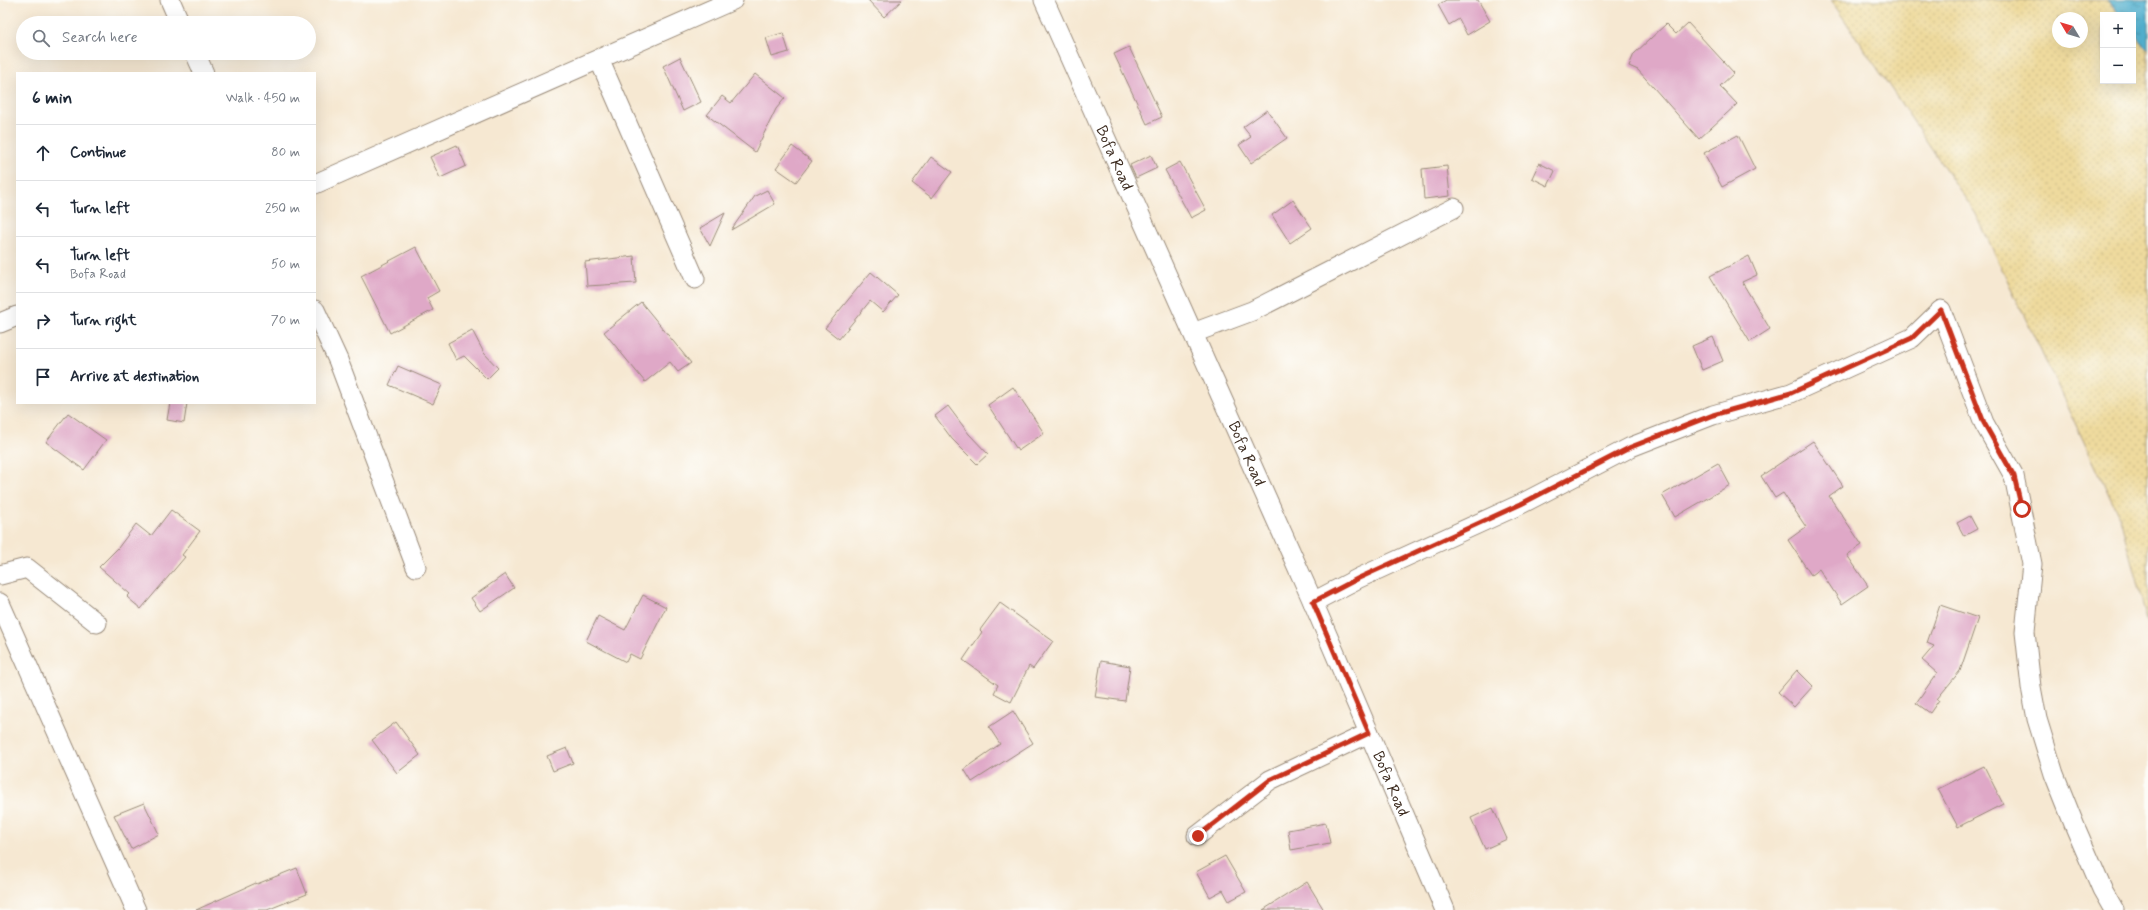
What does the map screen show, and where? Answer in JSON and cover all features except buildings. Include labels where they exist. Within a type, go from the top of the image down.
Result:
[{"type":"street","points":[[170,0],[177,16]]},
{"type":"street","points":[[316,184],[733,0]]},
{"type":"street","name":"Bofa Road","points":[[1044,0],[1313,602],[1445,910]]},
{"type":"street","points":[[599,59],[696,279]]},
{"type":"street","points":[[198,60],[204,72]]},
{"type":"street","points":[[1193,333],[1252,311],[1454,208]]},
{"type":"street","points":[[1313,602],[1359,578],[1521,504],[1631,447],[1713,415],[1791,393],[1912,338],[1941,310],[1984,423],[2014,476],[2032,564],[2025,632],[2031,688],[2037,719],[2054,774],[2073,822],[2102,889],[2114,910]]},
{"type":"street","points":[[316,312],[338,360],[416,567]]},
{"type":"street","points":[[0,323],[16,316]]},
{"type":"street","points":[[0,575],[27,568],[97,623]]},
{"type":"street","points":[[0,603],[136,910]]},
{"type":"street","points":[[1198,836],[1270,780],[1369,733]]},
{"type":"sand","points":[[1831,0],[2108,0],[2118,12],[2100,12],[2100,84],[2136,84],[2136,35],[2148,50],[2148,624],[2120,518],[1976,214]]},
{"type":"water","points":[[2108,0],[2148,0],[2148,50],[2136,35],[2136,12],[2118,12]]},
{"type":"route","points":[[1198,836],[1270,780],[1369,733],[1313,602],[1359,578],[1521,504],[1631,447],[1713,415],[1791,393],[1912,338],[1941,310],[1984,423],[2014,476],[2022,509]]}]
